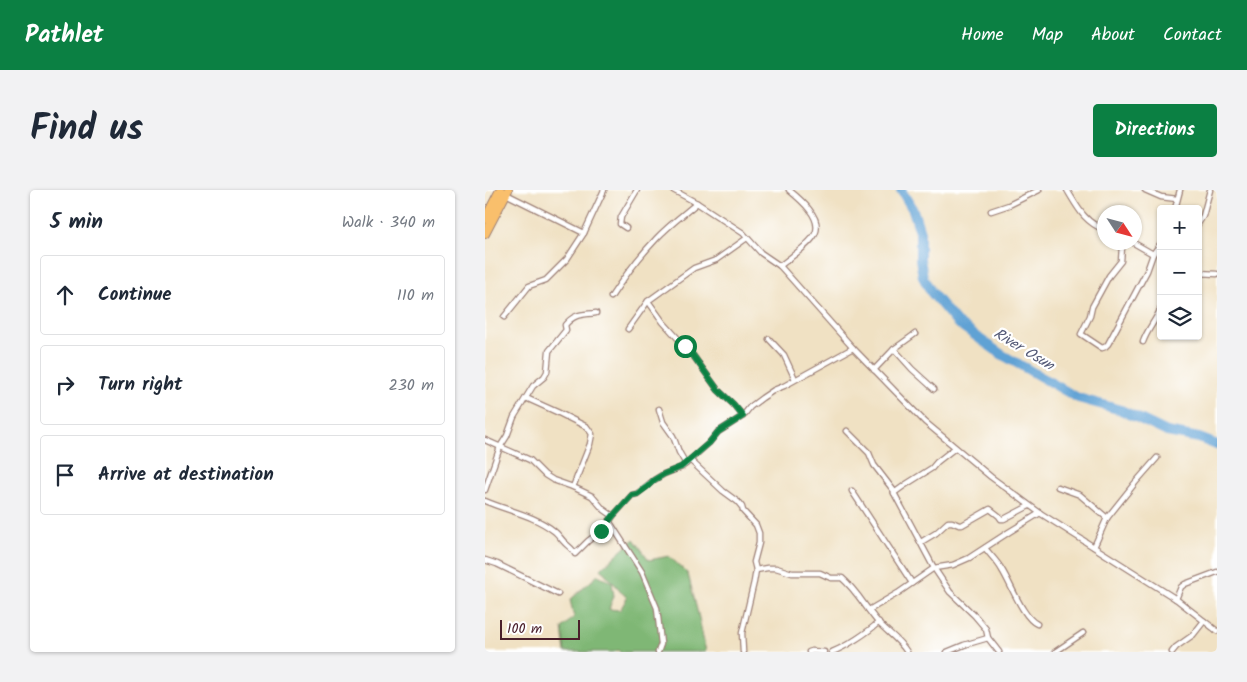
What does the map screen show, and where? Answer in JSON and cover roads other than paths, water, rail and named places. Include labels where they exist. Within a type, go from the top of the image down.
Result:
[{"type":"highway","points":[[485,219],[505,192]]},
{"type":"highway","points":[[485,234],[505,192]]},
{"type":"street","points":[[505,317],[529,286],[546,280],[567,259],[584,232],[604,190]]},
{"type":"street","points":[[625,228],[620,224],[621,217],[637,190]]},
{"type":"street","points":[[673,190],[743,232],[761,252],[780,266],[853,348],[925,422],[955,448],[1029,506],[1176,599],[1217,631]]},
{"type":"street","points":[[780,266],[806,245],[815,234],[816,225],[810,210],[806,204],[789,190]]},
{"type":"street","points":[[991,211],[1009,206],[1039,190]]},
{"type":"street","points":[[1067,190],[1079,209],[1093,225],[1097,227]]},
{"type":"street","points":[[1145,190],[1161,197],[1177,199]]},
{"type":"street","points":[[1176,205],[1179,190]]},
{"type":"street","points":[[1202,218],[1210,190]]},
{"type":"street","points":[[505,192],[584,232]]},
{"type":"street","points":[[611,298],[629,271],[657,237],[697,203]]},
{"type":"street","points":[[629,329],[648,301],[694,268],[716,260],[747,238]]},
{"type":"street","points":[[1142,248],[1153,254]]},
{"type":"street","points":[[1122,250],[1121,261],[1109,276],[1081,332],[1082,335],[1102,348],[1108,344],[1157,248]]},
{"type":"street","points":[[1202,272],[1217,274]]},
{"type":"street","points":[[648,301],[663,322],[692,354],[718,390],[743,416]]},
{"type":"street","points":[[485,490],[500,447],[507,436],[514,417],[533,386],[547,372],[549,351],[566,330],[565,325],[574,316],[596,313]]},
{"type":"street","points":[[1143,342],[1146,332],[1157,317]]},
{"type":"street","points":[[874,370],[894,349],[915,334]]},
{"type":"street","points":[[769,339],[783,355],[795,380]]},
{"type":"street","points":[[485,501],[547,526],[575,554],[601,531],[632,495],[637,494],[654,480],[688,462],[718,432],[743,416],[750,407],[762,398],[853,348]]},
{"type":"street","points":[[894,349],[934,389]]},
{"type":"street","points":[[526,398],[587,427],[592,434],[573,487]]},
{"type":"street","points":[[659,409],[663,422],[673,436],[679,452],[688,462],[738,502],[743,511],[756,524],[759,533],[759,543],[754,562],[754,582],[742,633],[743,652]]},
{"type":"street","points":[[847,431],[869,453],[874,465],[894,490],[934,568],[951,592],[986,629],[988,638],[999,652]]},
{"type":"street","points":[[485,440],[530,460],[553,480],[591,496],[603,509],[613,516]]},
{"type":"street","points":[[894,493],[931,468],[955,448]]},
{"type":"street","points":[[1094,547],[1107,518],[1157,458]]},
{"type":"street","points":[[1058,487],[1080,495],[1107,518]]},
{"type":"street","points":[[852,491],[912,583]]},
{"type":"street","points":[[921,542],[936,533],[948,522],[962,525],[991,509],[1001,519],[1004,519],[1029,506]]},
{"type":"street","points":[[869,610],[934,568],[953,565],[969,558],[1040,513]]},
{"type":"street","points":[[609,521],[642,572],[657,608],[661,644],[658,652]]},
{"type":"street","points":[[985,548],[1001,568],[1026,614],[1032,622],[1037,624]]},
{"type":"street","points":[[485,560],[558,594]]},
{"type":"street","points":[[755,570],[776,568],[792,573],[820,573],[831,578],[840,578],[847,582],[879,622],[902,643],[907,652]]},
{"type":"street","points":[[1176,599],[1179,591],[1185,584],[1217,572]]},
{"type":"street","points":[[1172,652],[1175,647],[1193,635],[1204,621]]},
{"type":"street","points":[[832,652],[871,629],[879,622]]},
{"type":"street","points":[[1055,652],[1083,634]]},
{"type":"street","points":[[947,652],[988,638]]},
{"type":"street","points":[[809,652],[824,652]]},
{"type":"waterway","name":"River Osun","points":[[901,190],[913,210],[920,232],[920,259],[923,277],[931,292],[956,322],[1001,354],[1078,398],[1121,410],[1167,432],[1199,438],[1217,445]]}]
